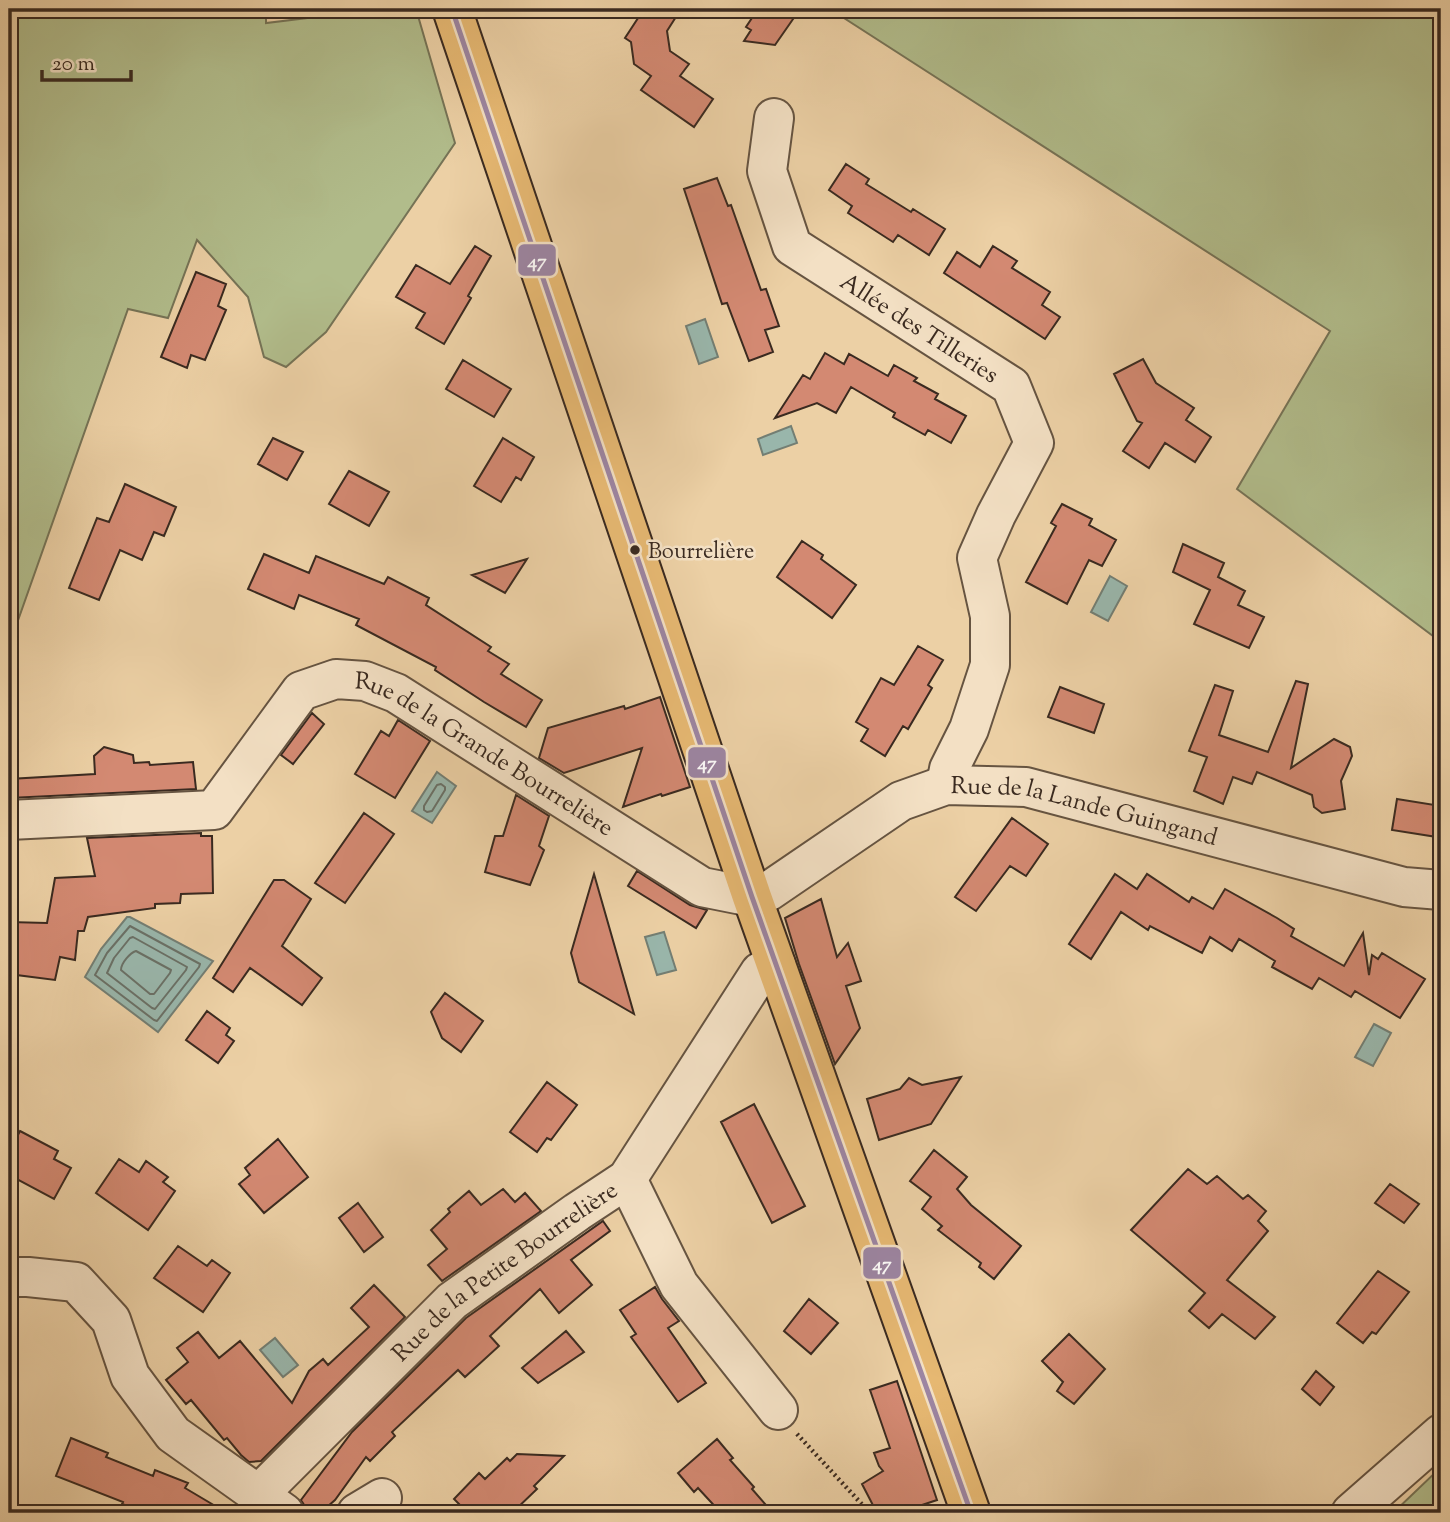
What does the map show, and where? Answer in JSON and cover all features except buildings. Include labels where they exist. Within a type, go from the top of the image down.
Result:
[{"type":"main road","points":[[452,9],[752,897],[971,1513]]},
{"type":"street","name":"Allée des Tilleries","points":[[774,118],[767,171],[792,246],[1012,386],[1034,443],[977,558],[990,617],[990,665],[969,729],[949,769],[946,785]]},
{"type":"street","name":"Rue de la Grande Bourrelière","points":[[9,820],[214,810],[301,691],[336,679],[365,681],[396,693],[702,887],[752,897]]},
{"type":"street","name":"Rue de la Lande Guingand","points":[[752,897],[769,891],[901,802],[946,785],[1027,787],[1404,887],[1441,890]]},
{"type":"street","name":"Rue de la Petite Bourrelière","points":[[9,1277],[28,1276],[76,1282],[111,1320],[130,1376],[173,1434],[271,1504],[452,1301],[627,1179],[760,972],[776,965]]},
{"type":"street","points":[[627,1179],[679,1285],[778,1410]]},
{"type":"street","points":[[1351,1513],[1441,1434]]},
{"type":"path","points":[[778,1410],[801,1439],[870,1513]]},
{"type":"green space","points":[[9,9],[266,9],[266,23],[324,16],[349,9],[416,9],[455,143],[326,332],[286,367],[264,357],[248,297],[197,240],[168,318],[128,309],[16,626],[9,624]]},
{"type":"green space","points":[[830,9],[1441,9],[1441,642],[1237,489],[1330,331]]},
{"type":"green space","points":[[1441,1467],[1441,1513],[1393,1513]]},
{"type":"water","points":[[705,319],[718,357],[699,364],[686,326]]},
{"type":"water","points":[[791,426],[797,443],[763,455],[758,439]]},
{"type":"water","points":[[1110,576],[1127,586],[1108,621],[1091,612]]},
{"type":"water","points":[[437,772],[456,786],[432,823],[412,811]]},
{"type":"water","points":[[127,917],[213,961],[158,1032],[85,977],[101,949]]},
{"type":"water","points":[[664,932],[676,970],[657,975],[645,937]]},
{"type":"water","points":[[1374,1024],[1391,1033],[1373,1066],[1355,1057]]},
{"type":"water","points":[[275,1338],[298,1365],[283,1377],[260,1350]]},
{"type":"transit line","name":"47","points":[[452,9],[752,897],[971,1513]]},
{"type":"place","name":"Bourrelière","points":[[635,550]]}]
